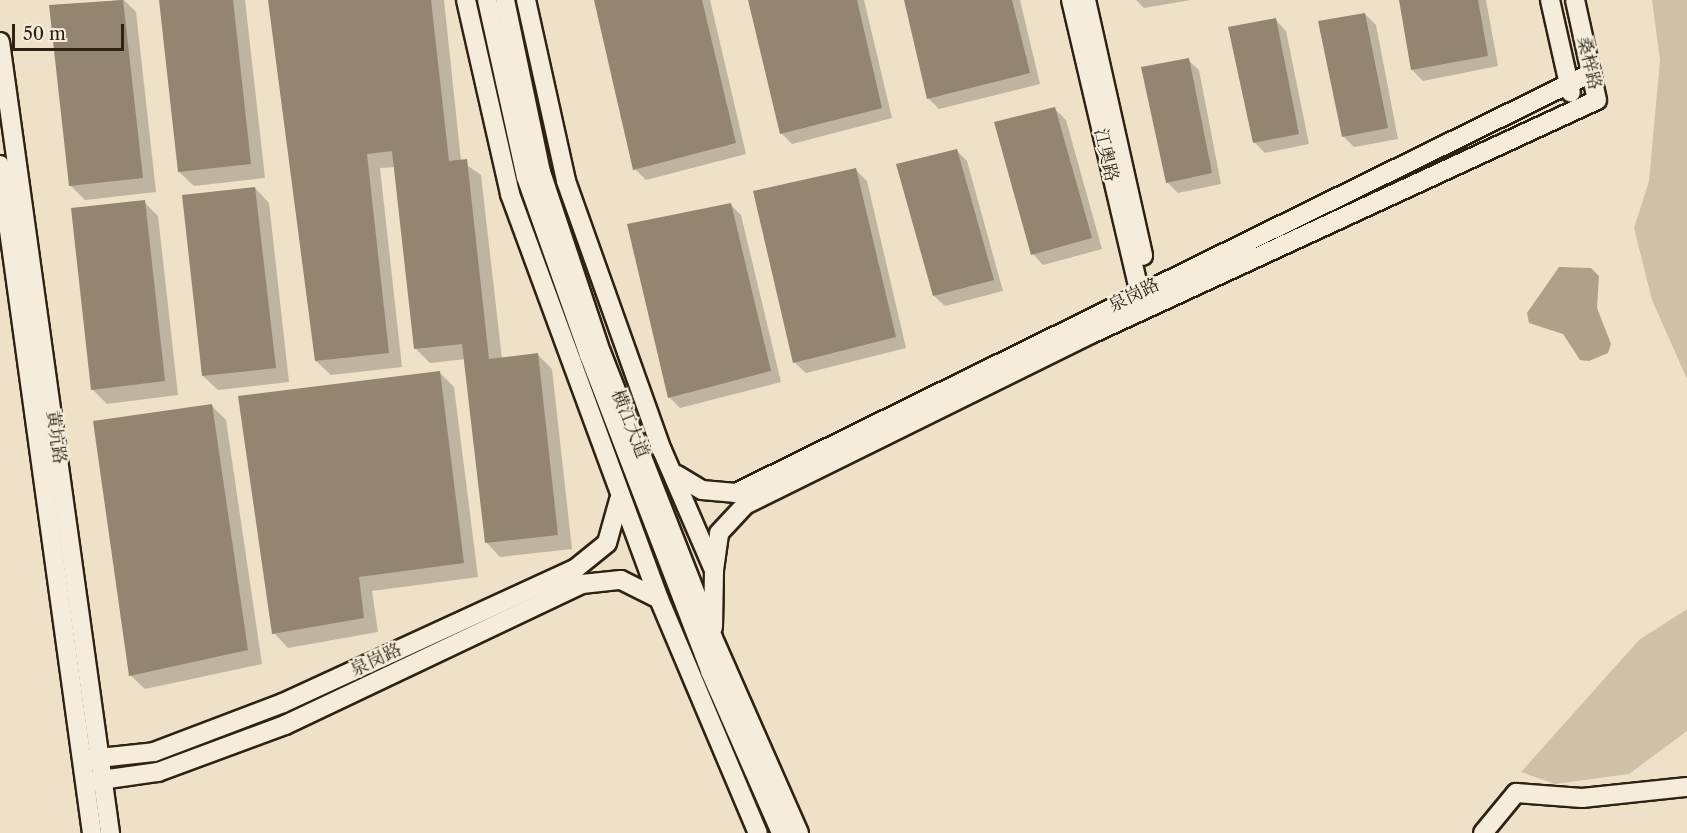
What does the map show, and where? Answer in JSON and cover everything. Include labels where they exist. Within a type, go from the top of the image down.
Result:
[{"type":"street","points":[[466,0],[510,194],[658,599],[758,833]]},
{"type":"street","name":"横江大道","points":[[488,0],[526,177],[631,447],[799,833]]},
{"type":"street","name":"横江大道","points":[[505,0],[541,172],[631,447],[694,628],[781,833]]},
{"type":"street","points":[[526,0],[566,180],[656,433],[677,475],[714,570]]},
{"type":"street","name":"江奥路","points":[[1071,0],[1148,298]]},
{"type":"street","name":"江奥路","points":[[1086,0],[1148,298]]},
{"type":"street","name":"桑梓路","points":[[1550,0],[1574,107],[1597,100],[1575,0]]},
{"type":"street","name":"黄坑路","points":[[0,42],[102,758],[95,781],[92,833]]},
{"type":"street","name":"泉岗路","points":[[713,638],[714,570],[719,533],[742,498],[1148,298],[1568,83],[1591,74]]},
{"type":"street","name":"泉岗路","points":[[1148,298],[1574,107]]},
{"type":"street","name":"黄坑路","points":[[0,165],[83,759],[95,781],[110,833]]},
{"type":"street","points":[[606,461],[656,433]]},
{"type":"street","name":"泉岗路","points":[[677,475],[702,490],[742,498]]},
{"type":"street","name":"泉岗路","points":[[95,781],[158,772],[285,725],[578,576],[607,543],[619,515],[619,495]]},
{"type":"street","name":"泉岗路","points":[[83,759],[154,752],[283,703],[578,576],[621,580],[658,599]]},
{"type":"street","points":[[675,636],[694,628]]},
{"type":"street","points":[[1483,833],[1516,793],[1582,798],[1687,787]]},
{"type":"shaded area","points":[[1652,0],[1687,0],[1687,379],[1652,300],[1634,228],[1649,181],[1660,60]]},
{"type":"shaded area","points":[[1559,267],[1591,268],[1599,276],[1597,308],[1611,344],[1608,353],[1589,361],[1580,360],[1563,334],[1529,323],[1527,313]]},
{"type":"shaded area","points":[[1687,609],[1687,731],[1629,774],[1555,784],[1521,772],[1639,640]]},
{"type":"building","points":[[123,0],[143,178],[69,186],[49,5]]},
{"type":"building","points":[[159,0],[233,0],[251,164],[178,172]]},
{"type":"building","points":[[268,0],[431,0],[449,161],[467,159],[489,359],[538,353],[558,535],[485,543],[462,344],[414,349],[392,151],[367,154],[389,353],[315,361]]},
{"type":"building","points":[[594,0],[702,0],[736,143],[633,170]]},
{"type":"building","points":[[748,0],[857,0],[882,108],[780,134]]},
{"type":"building","points":[[904,0],[1012,0],[1030,73],[927,99]]},
{"type":"building","points":[[1399,0],[1478,0],[1488,56],[1411,70]]},
{"type":"building","points":[[1365,13],[1388,128],[1342,137],[1318,21]]},
{"type":"building","points":[[1276,18],[1299,134],[1253,143],[1228,27]]},
{"type":"building","points":[[1189,58],[1212,173],[1166,183],[1141,67]]},
{"type":"building","points":[[1055,107],[1092,238],[1031,255],[994,122]]},
{"type":"building","points":[[957,149],[994,280],[933,296],[896,164]]},
{"type":"building","points":[[856,168],[896,337],[793,363],[753,191]]},
{"type":"building","points":[[255,187],[276,368],[202,376],[182,195]]},
{"type":"building","points":[[145,200],[165,381],[91,390],[71,208]]},
{"type":"building","points":[[731,203],[771,371],[668,398],[627,224]]},
{"type":"building","points":[[440,371],[464,563],[359,577],[364,618],[272,634],[238,396]]},
{"type":"building","points":[[212,404],[248,650],[129,676],[93,421]]}]
